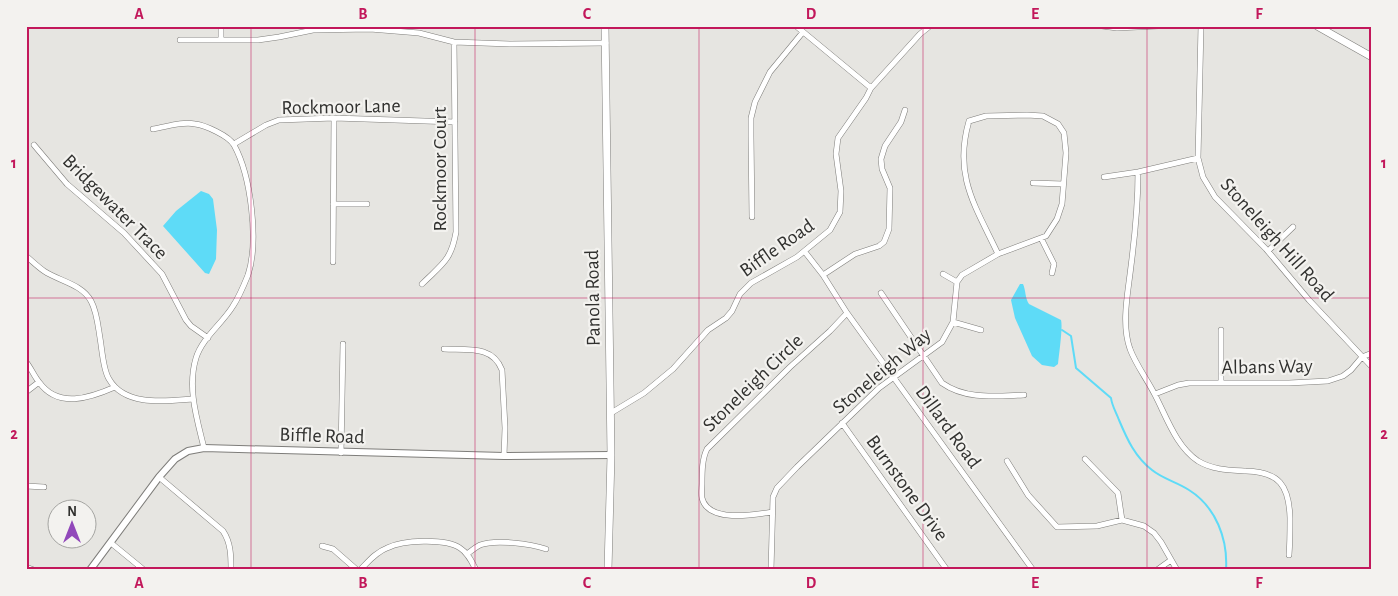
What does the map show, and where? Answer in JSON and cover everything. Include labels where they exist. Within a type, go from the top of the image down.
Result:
[{"type":"main road","name":"Panola Road","points":[[605,26],[611,413],[608,570]]},
{"type":"main road","points":[[1317,26],[1372,57]]},
{"type":"street","points":[[221,26],[221,40]]},
{"type":"street","points":[[796,26],[871,88]]},
{"type":"street","name":"Biffle Road","points":[[611,413],[644,393],[673,369],[708,330],[726,318],[732,311],[740,294],[751,283],[789,263],[830,230],[840,212],[841,191],[836,154],[838,138],[871,88],[920,34],[930,26]]},
{"type":"street","points":[[1102,26],[1117,28],[1158,26]]},
{"type":"street","name":"Stoneleigh Hill Road","points":[[1201,26],[1198,158],[1203,177],[1210,191],[1268,251],[1372,367]]},
{"type":"street","points":[[180,40],[279,38],[313,30],[370,30],[419,33],[454,42],[510,44],[606,43]]},
{"type":"street","points":[[752,217],[751,137],[755,102],[770,72],[803,32]]},
{"type":"street","name":"Rockmoor Court","points":[[422,284],[448,258],[453,249],[456,232],[454,42]]},
{"type":"street","points":[[823,275],[854,254],[879,246],[884,242],[889,229],[890,188],[882,169],[881,159],[885,146],[901,122],[905,110]]},
{"type":"street","points":[[943,274],[957,282],[962,275],[998,254],[1046,236],[1057,219],[1062,204],[1062,184],[1066,153],[1064,133],[1058,124],[1043,116],[986,116],[969,121],[964,138],[964,169],[968,190],[998,254]]},
{"type":"street","points":[[333,262],[334,118]]},
{"type":"street","name":"Rockmoor Lane","points":[[234,144],[278,120],[334,118],[455,122]]},
{"type":"street","points":[[153,129],[195,124],[210,128],[234,144],[243,166],[251,204],[253,221],[248,273],[233,306],[202,346],[195,359],[192,378],[193,398],[204,448]]},
{"type":"street","name":"Bridgewater Trace","points":[[34,145],[67,184],[124,233],[162,274],[186,320],[208,338]]},
{"type":"street","points":[[1104,177],[1138,172],[1198,158]]},
{"type":"street","points":[[1138,172],[1126,315],[1126,332],[1130,347],[1136,362],[1181,444],[1198,461],[1215,468],[1227,470],[1260,471],[1274,477],[1283,485],[1289,498],[1289,556]]},
{"type":"street","points":[[1033,183],[1062,184]]},
{"type":"street","points":[[333,204],[367,204]]},
{"type":"street","points":[[1268,251],[1293,226]]},
{"type":"street","points":[[1041,238],[1054,264],[1052,273]]},
{"type":"street","name":"Dillard Road","points":[[805,252],[1033,570]]},
{"type":"street","points":[[26,256],[43,270],[80,288],[91,300],[108,377],[115,387],[128,396],[144,400],[168,401],[193,398]]},
{"type":"street","name":"Stoneleigh Way","points":[[771,570],[773,497],[777,488],[879,388],[942,342],[953,322],[957,282]]},
{"type":"street","points":[[880,293],[942,383],[956,392],[983,396],[1024,395]]},
{"type":"street","name":"Stoneleigh Circle","points":[[772,512],[735,515],[716,514],[706,506],[702,499],[703,456],[707,449],[847,313]]},
{"type":"street","points":[[953,322],[980,330]]},
{"type":"street","points":[[1221,330],[1221,383]]},
{"type":"street","points":[[341,453],[343,344]]},
{"type":"street","points":[[444,349],[484,351],[495,357],[499,363],[502,370],[505,428],[504,456]]},
{"type":"street","name":"Albans Way","points":[[1155,394],[1189,383],[1328,381],[1343,376],[1352,370],[1362,357],[1372,353]]},
{"type":"street","points":[[26,362],[39,382],[57,396],[78,399],[95,396],[115,387]]},
{"type":"street","points":[[26,392],[39,382]]},
{"type":"street","name":"Burnstone Drive","points":[[842,423],[947,570]]},
{"type":"street","name":"Biffle Road","points":[[90,570],[159,477],[175,459],[188,451],[204,448],[504,456],[611,455]]},
{"type":"street","points":[[1086,459],[1118,493],[1122,520]]},
{"type":"street","points":[[1007,461],[1028,495],[1057,527],[1097,526],[1122,520],[1144,526],[1154,533],[1161,542],[1177,570]]},
{"type":"street","points":[[159,477],[223,531],[228,538],[231,553],[231,570]]},
{"type":"street","points":[[26,486],[44,487]]},
{"type":"street","points":[[322,546],[333,549],[358,570],[372,557],[387,548],[406,542],[450,544],[460,548],[467,554],[476,570]]},
{"type":"street","points":[[111,543],[144,570]]},
{"type":"street","points":[[467,554],[480,545],[490,543],[529,544],[546,549]]},
{"type":"street","points":[[1157,570],[1171,560]]},
{"type":"street","points":[[26,567],[34,570]]},
{"type":"water","points":[[201,191],[209,194],[213,199],[217,230],[216,259],[209,274],[205,273],[163,226],[176,211]]},
{"type":"water","points":[[1020,284],[1023,284],[1029,304],[1061,320],[1058,364],[1054,367],[1042,365],[1032,356],[1015,318],[1011,300]]},
{"type":"waterway","points":[[1062,330],[1071,336],[1076,368],[1111,398],[1125,434],[1141,459],[1156,473],[1184,487],[1198,497],[1213,515],[1225,547],[1226,570]]}]
